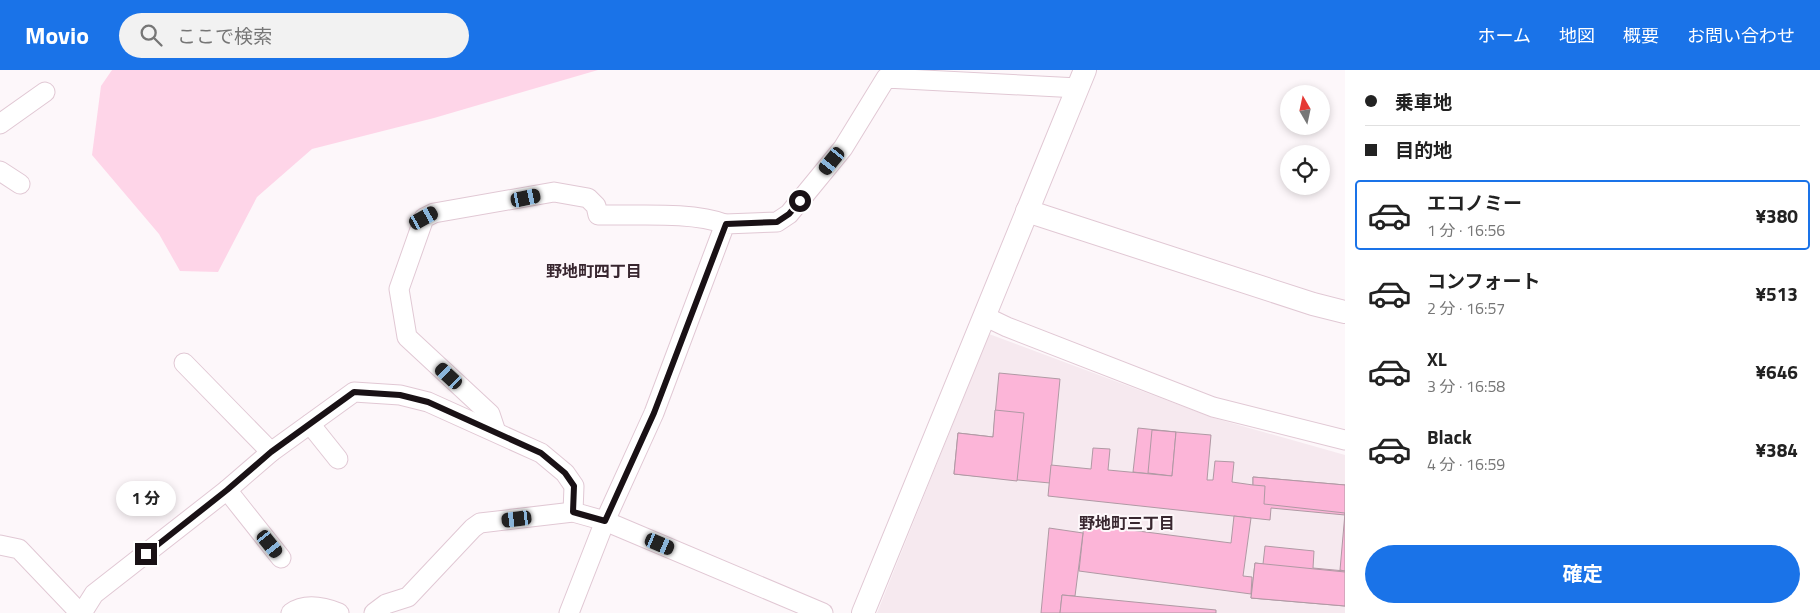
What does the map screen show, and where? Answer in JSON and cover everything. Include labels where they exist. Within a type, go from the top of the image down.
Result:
[{"type":"street","points":[[496,432],[490,414],[407,337],[399,289],[424,218],[434,213],[554,192],[588,198],[596,206],[598,215],[686,216],[714,219],[726,224],[777,222],[789,214],[843,148],[886,78],[1081,79],[863,613]]},
{"type":"street","points":[[0,124],[45,92]]},
{"type":"street","points":[[0,171],[20,184]]},
{"type":"street","points":[[1027,211],[1313,304],[1345,312]]},
{"type":"street","points":[[570,613],[605,521],[654,413],[726,224]]},
{"type":"street","points":[[984,316],[1007,327],[1213,407],[1345,440]]},
{"type":"street","points":[[184,363],[271,452]]},
{"type":"street","points":[[0,545],[19,549],[81,613],[94,594],[227,490],[271,452],[354,392],[400,395],[428,402],[541,453],[565,473],[574,486],[573,512]]},
{"type":"street","points":[[310,424],[338,459]]},
{"type":"street","points":[[227,490],[281,558]]},
{"type":"street","points":[[374,613],[386,604],[408,597],[473,528],[480,523],[573,512],[605,521],[822,613]]},
{"type":"street","points":[[291,613],[304,608],[320,607],[339,613]]},
{"type":"shaded area","points":[[112,70],[598,70],[434,118],[312,149],[257,197],[218,272],[180,271],[159,234],[92,155],[101,86]]},
{"type":"shaded area","points":[[989,334],[1214,418],[1345,455],[1345,613],[877,613]]},
{"type":"building","points":[[999,373],[1060,379],[1050,483],[954,474],[958,433],[993,437]]},
{"type":"building","points":[[995,410],[1024,413],[1017,481],[954,474],[958,433],[993,437]]},
{"type":"building","points":[[1138,428],[1176,432],[1172,476],[1133,472]]},
{"type":"building","points":[[1152,430],[1176,432],[1172,476],[1148,473]]},
{"type":"building","points":[[1176,432],[1211,435],[1207,480],[1213,480],[1215,461],[1234,462],[1232,482],[1253,485],[1253,477],[1345,485],[1345,515],[1271,508],[1270,520],[1048,496],[1051,465],[1091,469],[1093,448],[1110,449],[1108,470],[1172,476]]},
{"type":"building","points":[[1253,477],[1345,485],[1345,513],[1264,504],[1265,486],[1253,485]]},
{"type":"building","points":[[1345,513],[1345,571],[1340,570]]},
{"type":"building","points":[[1234,516],[1251,518],[1243,576],[1252,577],[1251,594],[1079,571],[1084,524],[1231,543]]},
{"type":"building","points":[[1049,528],[1083,533],[1075,596],[1062,595],[1060,613],[1041,613]]},
{"type":"building","points":[[1265,546],[1314,551],[1313,568],[1345,571],[1345,606],[1251,598],[1255,563],[1263,564]]},
{"type":"building","points":[[1255,563],[1345,572],[1345,606],[1251,598]]},
{"type":"building","points":[[1062,595],[1216,610],[1216,613],[1060,613]]},
{"type":"district","name":"野地町四丁目","points":[[594,271]]},
{"type":"district","name":"野地町三丁目","points":[[1127,523]]},
{"type":"route","points":[[146,554],[227,490],[271,452],[354,392],[400,395],[428,402],[541,453],[565,473],[574,486],[573,512],[605,521],[654,413],[726,224],[777,222],[789,214],[800,201]]}]
